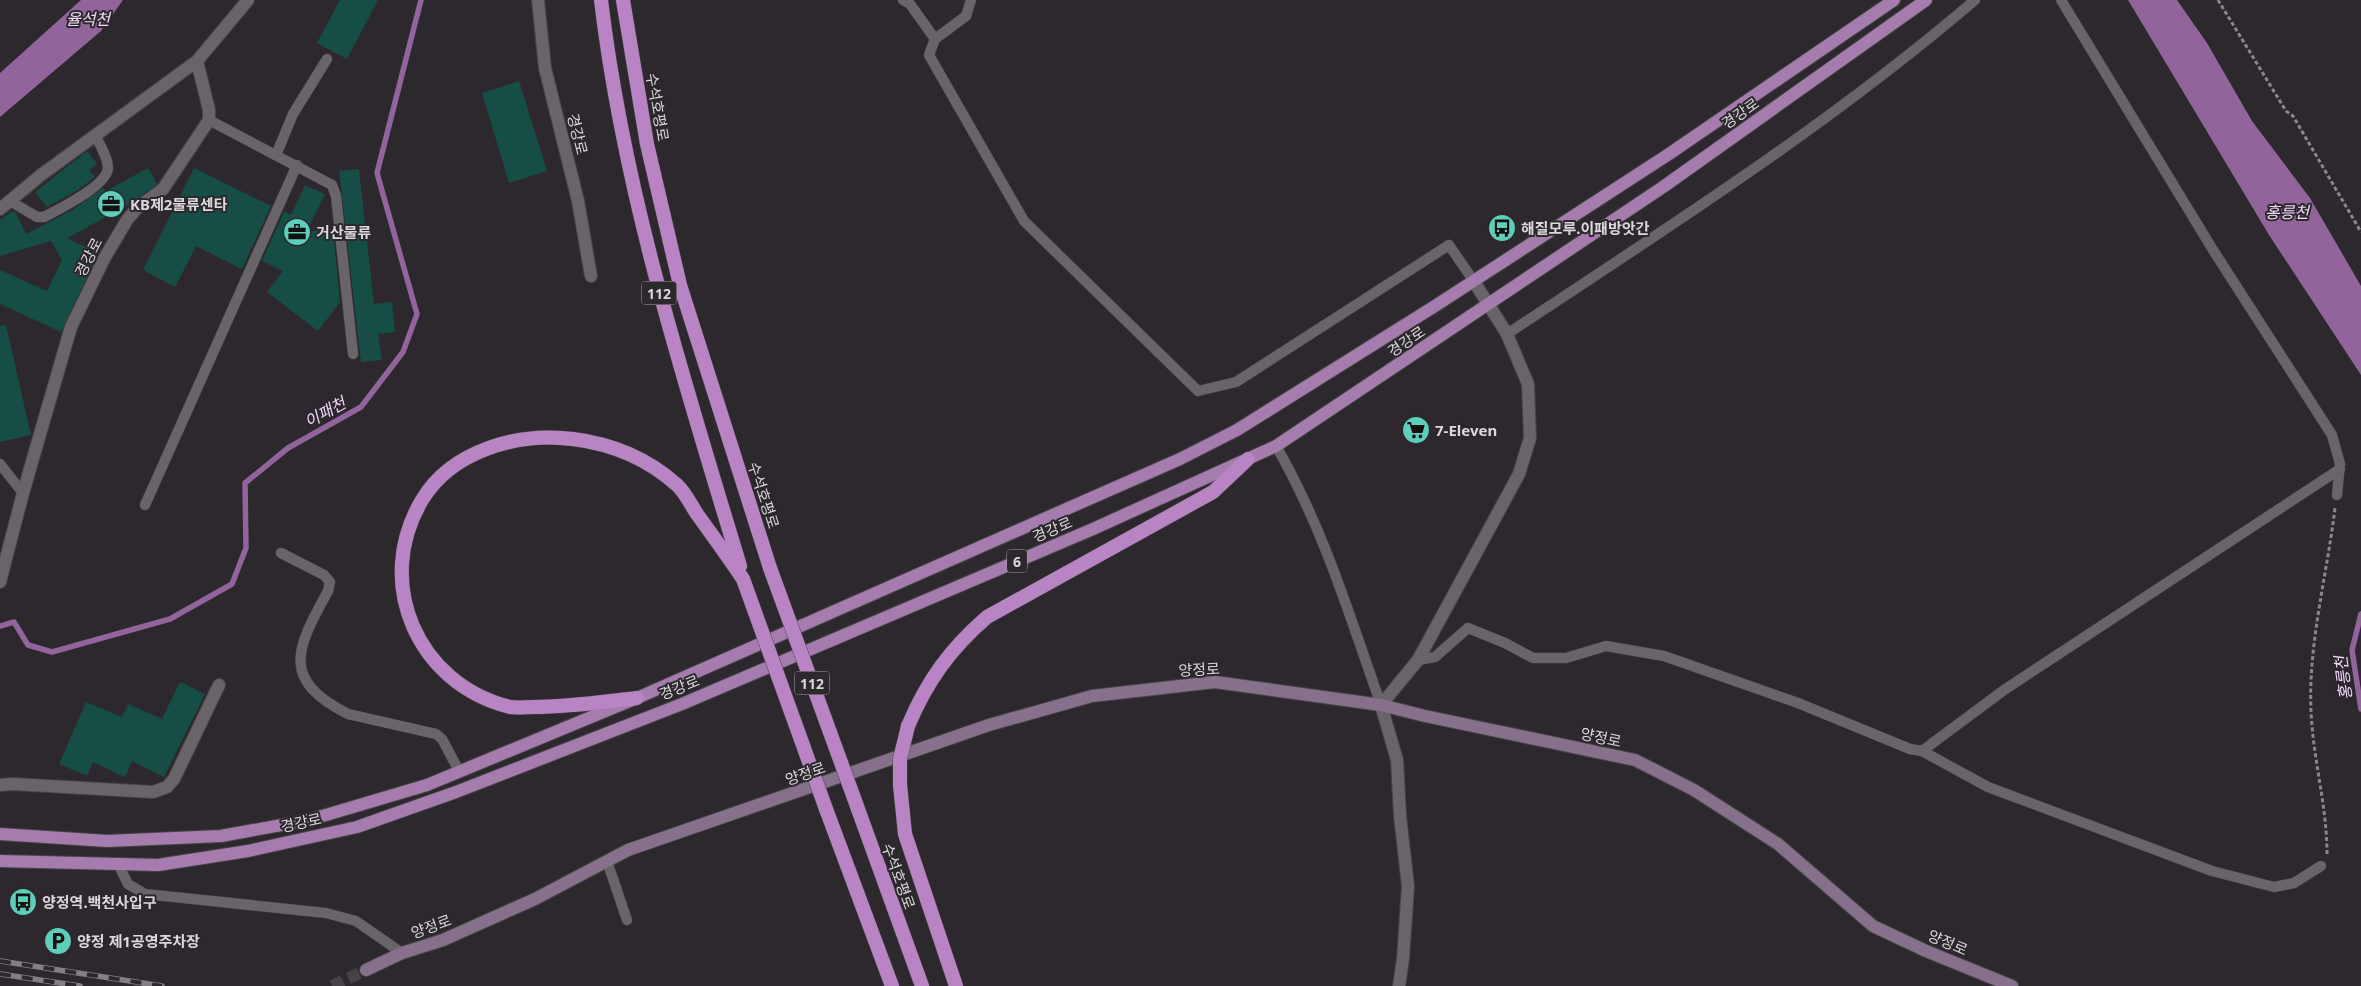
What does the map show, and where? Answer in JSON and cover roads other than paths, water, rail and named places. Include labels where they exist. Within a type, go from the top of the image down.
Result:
[{"type":"highway","name":"112","points":[[601,0],[607,52],[626,155],[661,302],[743,579],[892,986]]},
{"type":"highway","name":"수석호평로","points":[[623,0],[648,144],[680,285],[770,568],[922,986]]},
{"type":"highway","points":[[637,698],[560,707],[512,707],[487,699],[448,675],[418,641],[408,617],[403,594],[401,561],[407,533],[423,499],[443,476],[470,456],[500,444],[551,436],[617,448],[640,458],[678,486],[743,579]]},
{"type":"highway","points":[[956,986],[905,834],[900,785],[900,759],[908,726],[920,697],[961,639],[987,617],[1213,492],[1248,459]]},
{"type":"main road","name":"경강로","points":[[0,834],[106,841],[221,836],[309,820],[427,785],[637,698],[1180,460],[1253,420],[1669,154],[1894,0]]},
{"type":"main road","name":"경강로","points":[[0,861],[158,865],[248,851],[357,827],[456,792],[682,704],[1084,533],[1276,446],[1663,187],[1926,0]]},
{"type":"main road","name":"양정로","points":[[366,970],[402,953],[443,940],[502,914],[628,850],[989,725],[1092,696],[1215,682],[1382,705],[1425,716],[1635,760],[1694,790],[1778,844],[1873,926],[1926,951],[2012,986]]},
{"type":"street","points":[[0,209],[95,135],[197,61],[248,0]]},
{"type":"street","name":"경강로","points":[[538,0],[545,68],[578,201],[591,276]]},
{"type":"street","points":[[197,61],[210,110],[209,120]]},
{"type":"street","name":"경강로","points":[[0,582],[65,342],[105,256],[137,208],[163,189],[209,120]]},
{"type":"street","points":[[1399,986],[1403,959],[1408,886],[1400,816],[1397,760],[1382,705],[1418,660],[1518,474],[1530,438],[1528,384],[1507,334],[1490,304],[1473,280]]},
{"type":"street","points":[[0,786],[13,784],[153,792],[161,790],[174,779],[219,685]]},
{"type":"lane","points":[[903,0],[910,4],[935,39]]},
{"type":"lane","points":[[971,0],[966,16],[935,39],[929,55],[1024,221],[1198,391],[1236,382],[1449,245],[1473,280]]},
{"type":"lane","points":[[1507,334],[1687,215],[1826,119],[1934,36],[1975,0]]},
{"type":"lane","points":[[2061,0],[2213,250],[2332,435],[2340,469],[2337,495]]},
{"type":"lane","points":[[276,155],[293,114],[327,59]]},
{"type":"lane","points":[[209,120],[330,182],[334,188],[352,354]]},
{"type":"lane","points":[[10,201],[37,217],[44,217],[100,184],[108,170],[108,163],[95,135]]},
{"type":"lane","points":[[145,504],[297,165]]},
{"type":"lane","points":[[1276,446],[1291,472],[1338,580],[1382,705]]},
{"type":"lane","points":[[0,464],[23,494]]},
{"type":"lane","points":[[1922,752],[2004,690],[2340,469]]},
{"type":"lane","points":[[281,553],[324,575],[330,582],[328,591],[302,643],[300,666],[309,686],[337,708],[348,714],[436,734],[442,739],[459,771]]},
{"type":"lane","points":[[1418,660],[1435,657],[1468,628],[1505,643],[1533,658],[1566,658],[1606,646],[1664,656],[1798,703],[1910,749],[1922,752],[1988,787],[2212,871],[2274,887],[2294,883],[2321,866]]},
{"type":"lane","points":[[606,861],[627,920]]},
{"type":"lane","points":[[118,864],[128,884],[145,894],[326,913],[356,922],[402,953]]},
{"type":"water","name":"율석천","points":[[81,0],[123,0],[101,31],[0,117],[0,73]]},
{"type":"water","name":"홍릉천","points":[[2128,0],[2177,0],[2207,43],[2252,121],[2310,198],[2361,286],[2361,375],[2269,235]]},
{"type":"waterway","name":"이패천","points":[[0,626],[14,622],[28,645],[52,652],[170,619],[232,584],[246,548],[245,483],[288,448],[361,407],[403,352],[417,314],[377,173],[421,0]]},
{"type":"waterway","name":"홍릉천","points":[[2361,614],[2352,650],[2361,709]]},
{"type":"tunnel","points":[[332,986],[366,970]]},
{"type":"railway","points":[[0,961],[162,986]]},
{"type":"railway","points":[[0,974],[80,986]]},
{"type":"place","name":"KB제2물류센타","points":[[111,204]]},
{"type":"place","name":"해질모루.이패방앗간","points":[[1502,228]]},
{"type":"place","name":"거산물류","points":[[297,232]]},
{"type":"place","name":"7-Eleven","points":[[1416,430]]},
{"type":"place","name":"양정역.백천사입구","points":[[23,902]]},
{"type":"place","name":"양정 제1공영주차장","points":[[58,941]]}]
